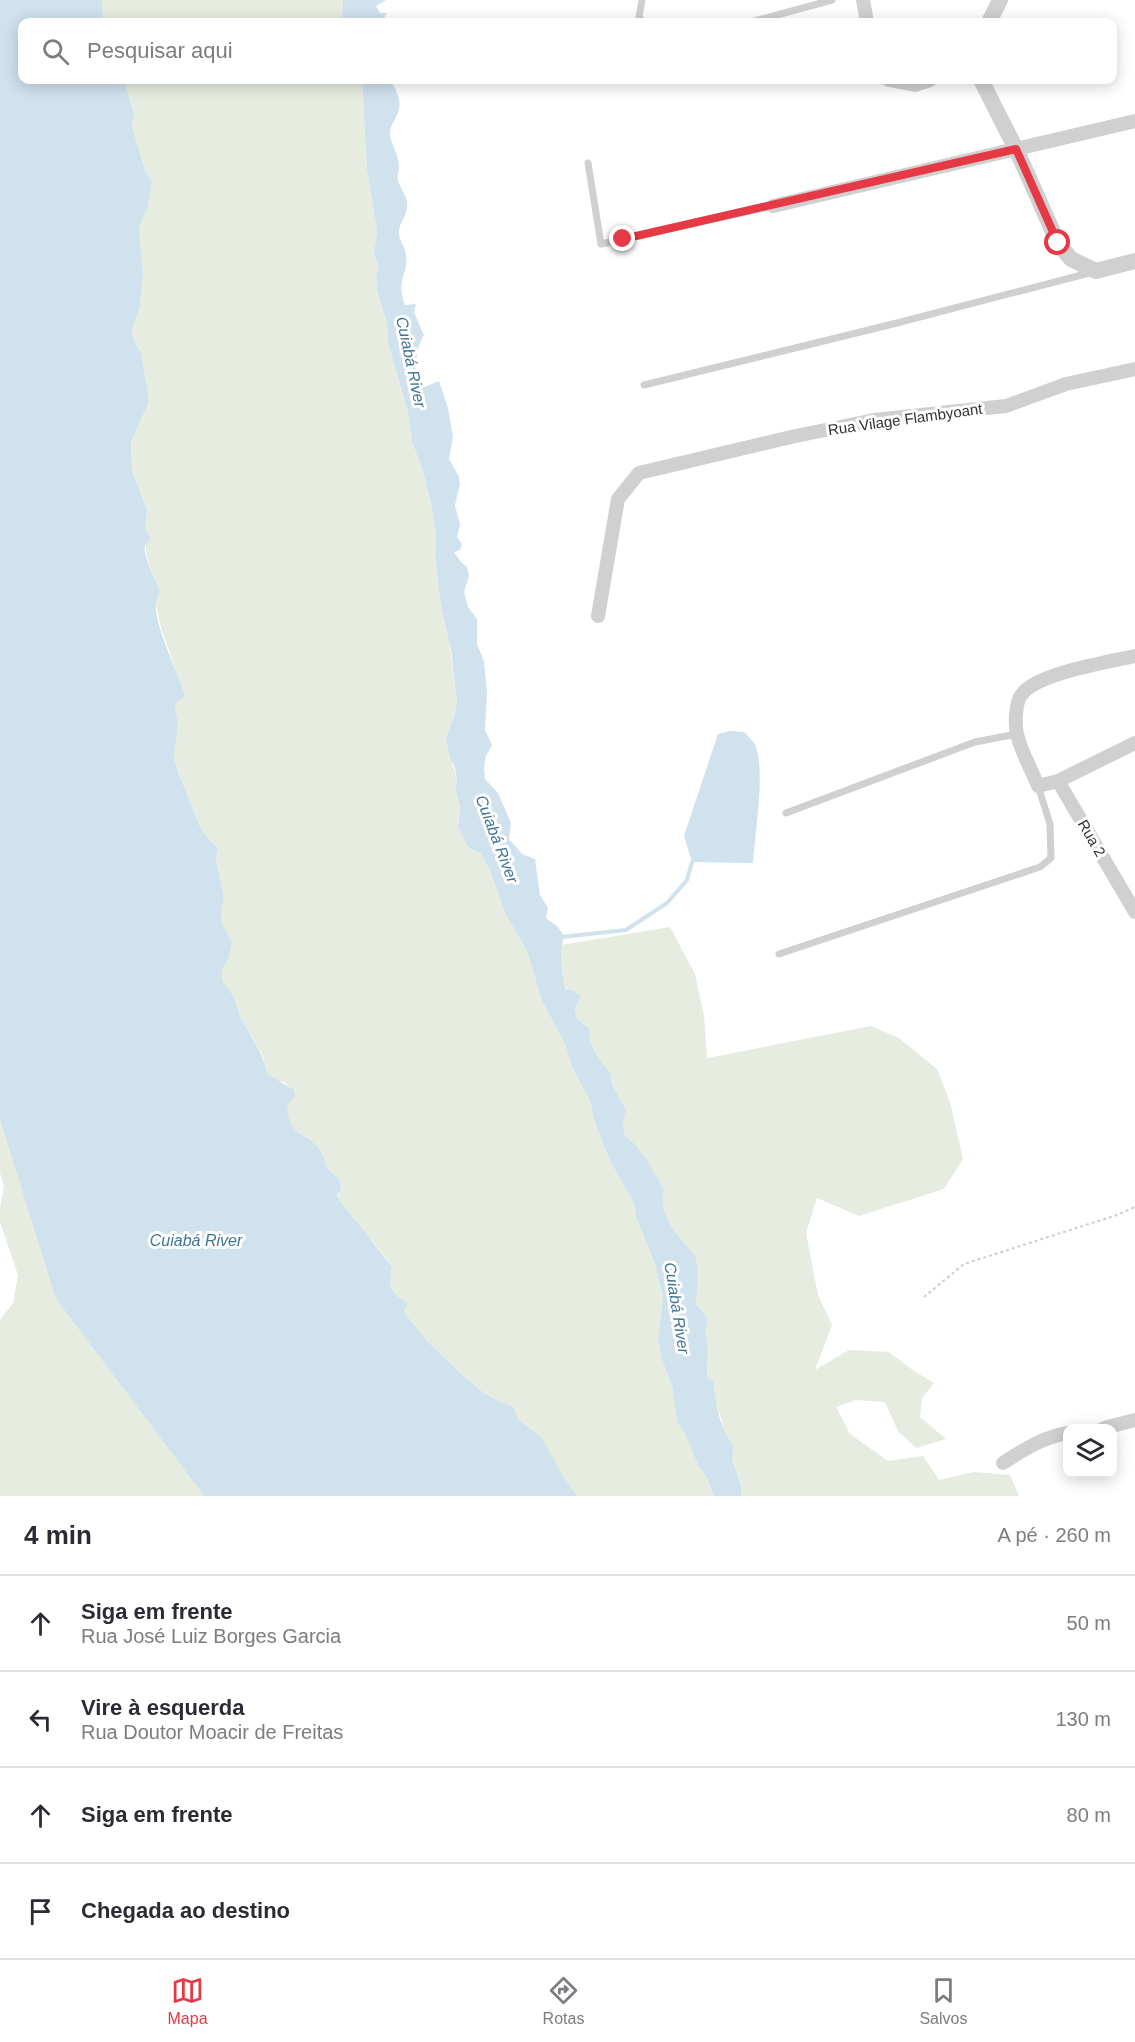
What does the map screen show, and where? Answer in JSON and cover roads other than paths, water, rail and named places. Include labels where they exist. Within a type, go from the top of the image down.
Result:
[{"type":"street","points":[[863,0],[866,18]]},
{"type":"street","points":[[991,18],[1000,0]]},
{"type":"street","points":[[983,84],[1016,149],[1058,243],[1071,259],[1096,271],[1135,261]]},
{"type":"street","points":[[773,206],[1135,121]]},
{"type":"street","name":"Rua Vilage Flambyoant","points":[[598,616],[618,499],[639,473],[874,420],[1006,406],[1066,384],[1135,369]]},
{"type":"street","points":[[1135,656],[1069,671],[1032,684],[1020,695],[1017,710],[1017,734],[1038,786],[1058,781],[1135,743]]},
{"type":"street","name":"Rua 2","points":[[1058,781],[1135,912]]},
{"type":"street","points":[[1117,1425],[1135,1420]]},
{"type":"street","points":[[1003,1463],[1022,1450],[1053,1435],[1063,1434]]},
{"type":"lane","points":[[640,18],[642,0]]},
{"type":"lane","points":[[766,18],[832,0]]},
{"type":"lane","points":[[588,163],[601,244],[773,206]]},
{"type":"lane","points":[[644,385],[872,330],[1096,271]]},
{"type":"lane","points":[[786,813],[975,742],[1017,734]]},
{"type":"lane","points":[[779,954],[1040,867],[1051,858],[1050,824],[1038,786]]},
{"type":"water","name":"Cuiabá River","points":[[0,0],[102,0],[103,18],[18,18],[18,84],[125,84],[134,114],[132,127],[145,170],[152,182],[148,206],[139,228],[143,273],[140,307],[132,329],[134,340],[141,353],[148,404],[131,442],[132,471],[147,510],[145,529],[151,538],[145,545],[145,551],[160,591],[156,613],[185,696],[175,705],[178,724],[174,758],[200,827],[218,848],[216,859],[224,898],[221,911],[222,924],[232,942],[229,958],[222,970],[222,980],[234,997],[240,1016],[261,1054],[268,1074],[294,1090],[295,1096],[288,1109],[291,1124],[320,1150],[326,1167],[340,1183],[341,1190],[337,1194],[340,1202],[392,1267],[390,1286],[397,1296],[408,1303],[404,1312],[427,1341],[456,1369],[484,1393],[513,1406],[519,1420],[542,1438],[577,1496],[204,1496],[56,1299],[0,1119]]},
{"type":"water","points":[[343,0],[386,0],[376,6],[380,13],[387,13],[384,18],[342,18]]},
{"type":"water","name":"Cuiabá River","points":[[362,84],[392,84],[397,92],[399,109],[390,133],[399,163],[398,180],[407,202],[399,229],[406,262],[401,289],[405,305],[416,304],[414,312],[424,335],[416,362],[419,383],[422,388],[439,381],[448,408],[453,437],[449,459],[459,477],[460,484],[455,505],[460,525],[457,537],[462,544],[460,550],[454,552],[467,567],[469,576],[464,592],[468,607],[477,619],[477,644],[484,661],[487,693],[485,730],[492,745],[486,756],[485,779],[498,793],[511,823],[509,839],[522,854],[535,859],[540,895],[548,908],[546,918],[558,927],[564,936],[562,962],[566,989],[574,991],[581,997],[575,1008],[577,1019],[589,1028],[590,1041],[596,1055],[611,1074],[612,1084],[626,1110],[623,1124],[625,1136],[634,1143],[648,1161],[664,1190],[663,1206],[668,1220],[695,1256],[696,1304],[708,1318],[705,1331],[708,1350],[707,1378],[713,1381],[722,1424],[734,1445],[732,1459],[741,1485],[741,1496],[714,1496],[677,1422],[672,1386],[661,1357],[658,1339],[663,1297],[655,1264],[636,1217],[634,1203],[609,1159],[595,1123],[590,1101],[573,1069],[565,1044],[542,1001],[527,951],[505,913],[490,870],[481,854],[468,847],[458,827],[460,808],[455,788],[457,780],[446,738],[457,702],[451,650],[440,600],[435,554],[436,535],[431,504],[423,471],[412,442],[408,412],[388,343],[387,323],[377,290],[376,276],[379,268],[374,253],[377,231],[367,170]]},
{"type":"water","points":[[730,731],[744,732],[755,745],[759,758],[760,787],[753,863],[692,862],[684,836],[718,734]]},
{"type":"waterway","points":[[561,937],[626,930],[667,903],[687,880],[692,862]]}]
